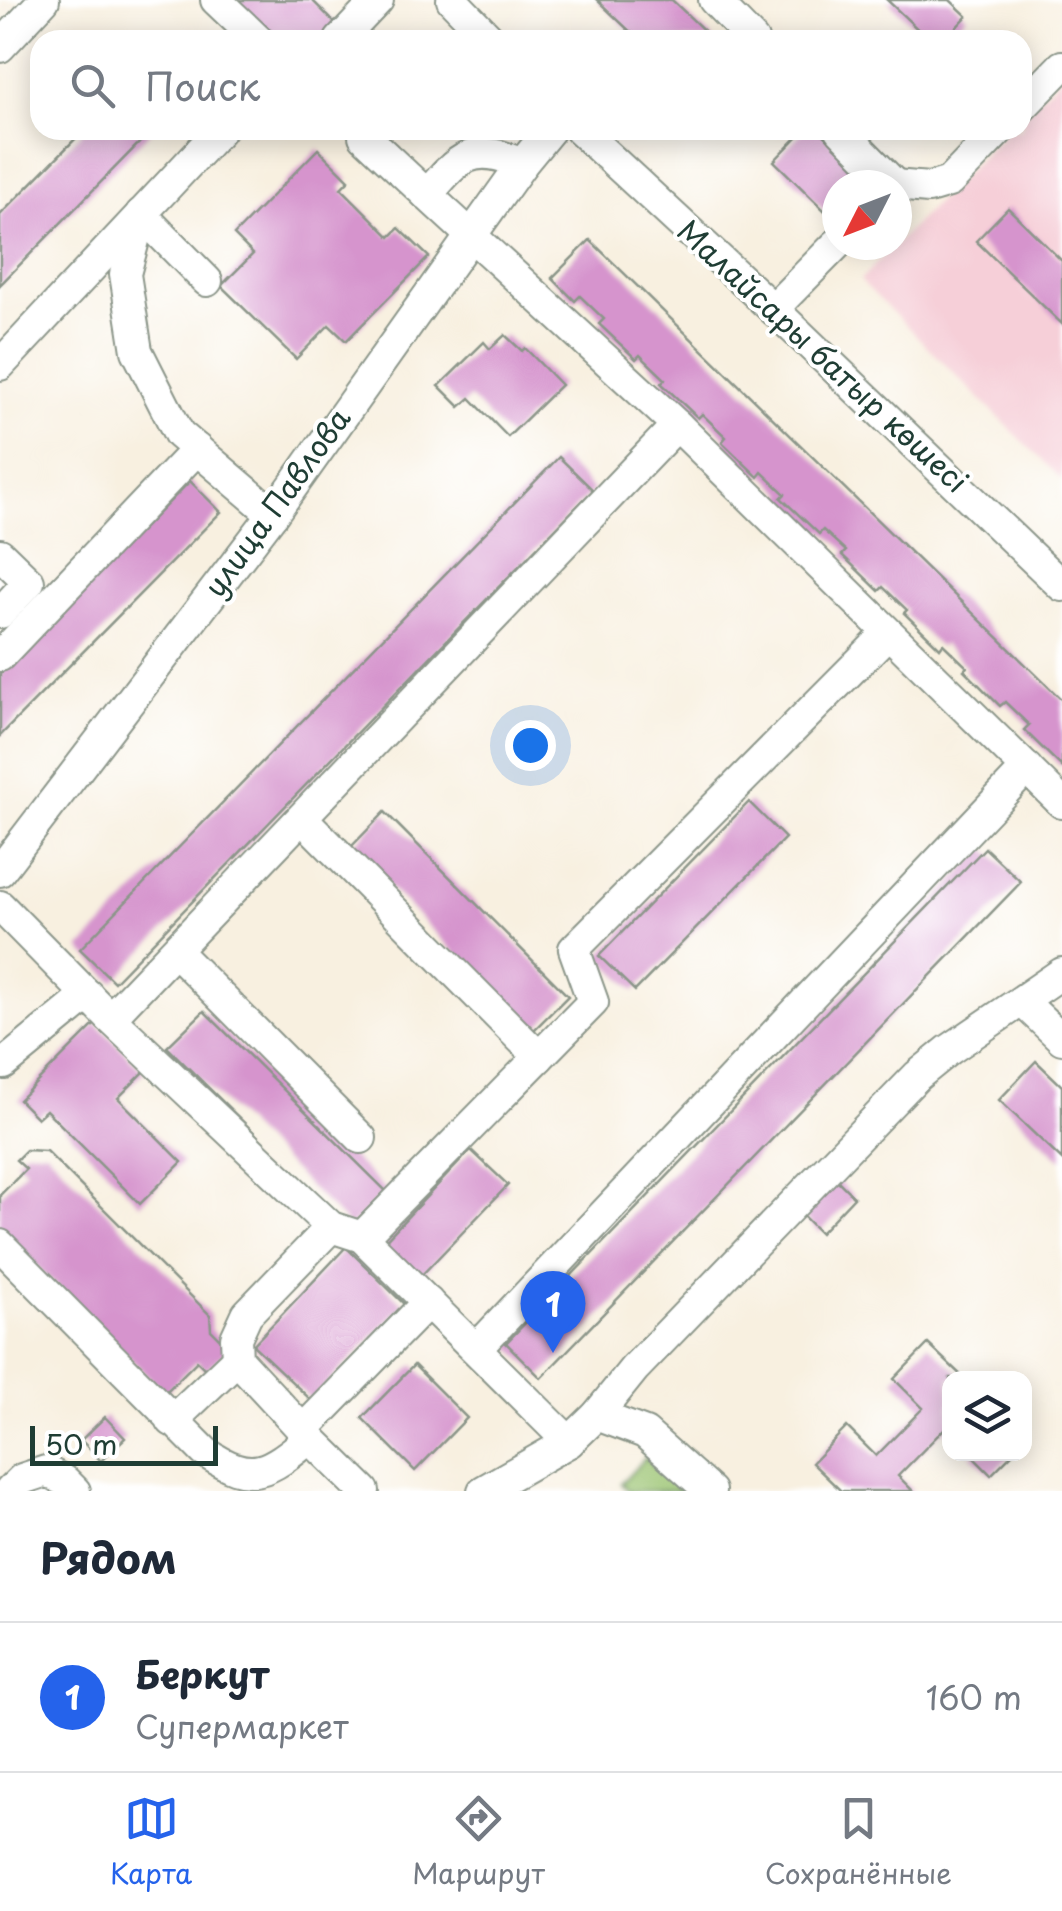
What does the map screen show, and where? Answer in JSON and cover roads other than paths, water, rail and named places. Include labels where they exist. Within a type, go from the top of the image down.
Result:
[{"type":"street","points":[[6,27],[44,0]]},
{"type":"street","points":[[216,0],[248,30]]},
{"type":"street","points":[[350,30],[378,0]]},
{"type":"street","points":[[452,0],[481,30]]},
{"type":"street","points":[[714,0],[744,30]]},
{"type":"street","points":[[1032,97],[1062,66]]},
{"type":"street","points":[[0,364],[211,140]]},
{"type":"street","points":[[368,140],[677,425],[1062,803]]},
{"type":"street","name":"улица Павлова","points":[[0,872],[272,514],[542,140]]},
{"type":"street","name":"Малайсары батыр көшесі","points":[[591,140],[774,309],[1062,586]]},
{"type":"street","points":[[851,140],[880,170]]},
{"type":"street","points":[[912,187],[929,188],[949,182],[990,140]]},
{"type":"street","points":[[427,196],[454,163],[476,152],[522,164]]},
{"type":"street","points":[[141,214],[208,281]]},
{"type":"street","points":[[141,214],[125,274],[137,351],[179,434],[272,514]]},
{"type":"street","points":[[774,309],[822,259]]},
{"type":"street","points":[[110,1018],[677,425]]},
{"type":"street","points":[[0,656],[197,449]]},
{"type":"street","points":[[0,554],[29,582],[0,613]]},
{"type":"street","points":[[362,1237],[592,1002],[574,948],[888,633]]},
{"type":"street","points":[[476,1349],[1027,768]]},
{"type":"street","points":[[302,818],[540,1057]]},
{"type":"street","points":[[0,906],[110,1018],[331,1227],[362,1237],[568,1442]]},
{"type":"street","points":[[175,950],[360,1138]]},
{"type":"street","points":[[483,1491],[568,1442],[597,1416],[634,1369],[917,1076],[1062,973]]},
{"type":"street","points":[[0,1063],[4,1064],[88,995]]},
{"type":"street","points":[[1022,1001],[1062,1039]]},
{"type":"street","points":[[331,1227],[247,1314],[236,1338],[236,1360],[364,1491]]},
{"type":"street","points":[[0,1245],[172,1420],[218,1479],[281,1462],[428,1302]]},
{"type":"street","points":[[172,1420],[236,1360]]},
{"type":"street","points":[[597,1416],[645,1433],[710,1491]]},
{"type":"street","points":[[10,1491],[22,1479],[46,1471],[75,1491]]},
{"type":"place","name":"Беркут","points":[[553,1353]]}]
